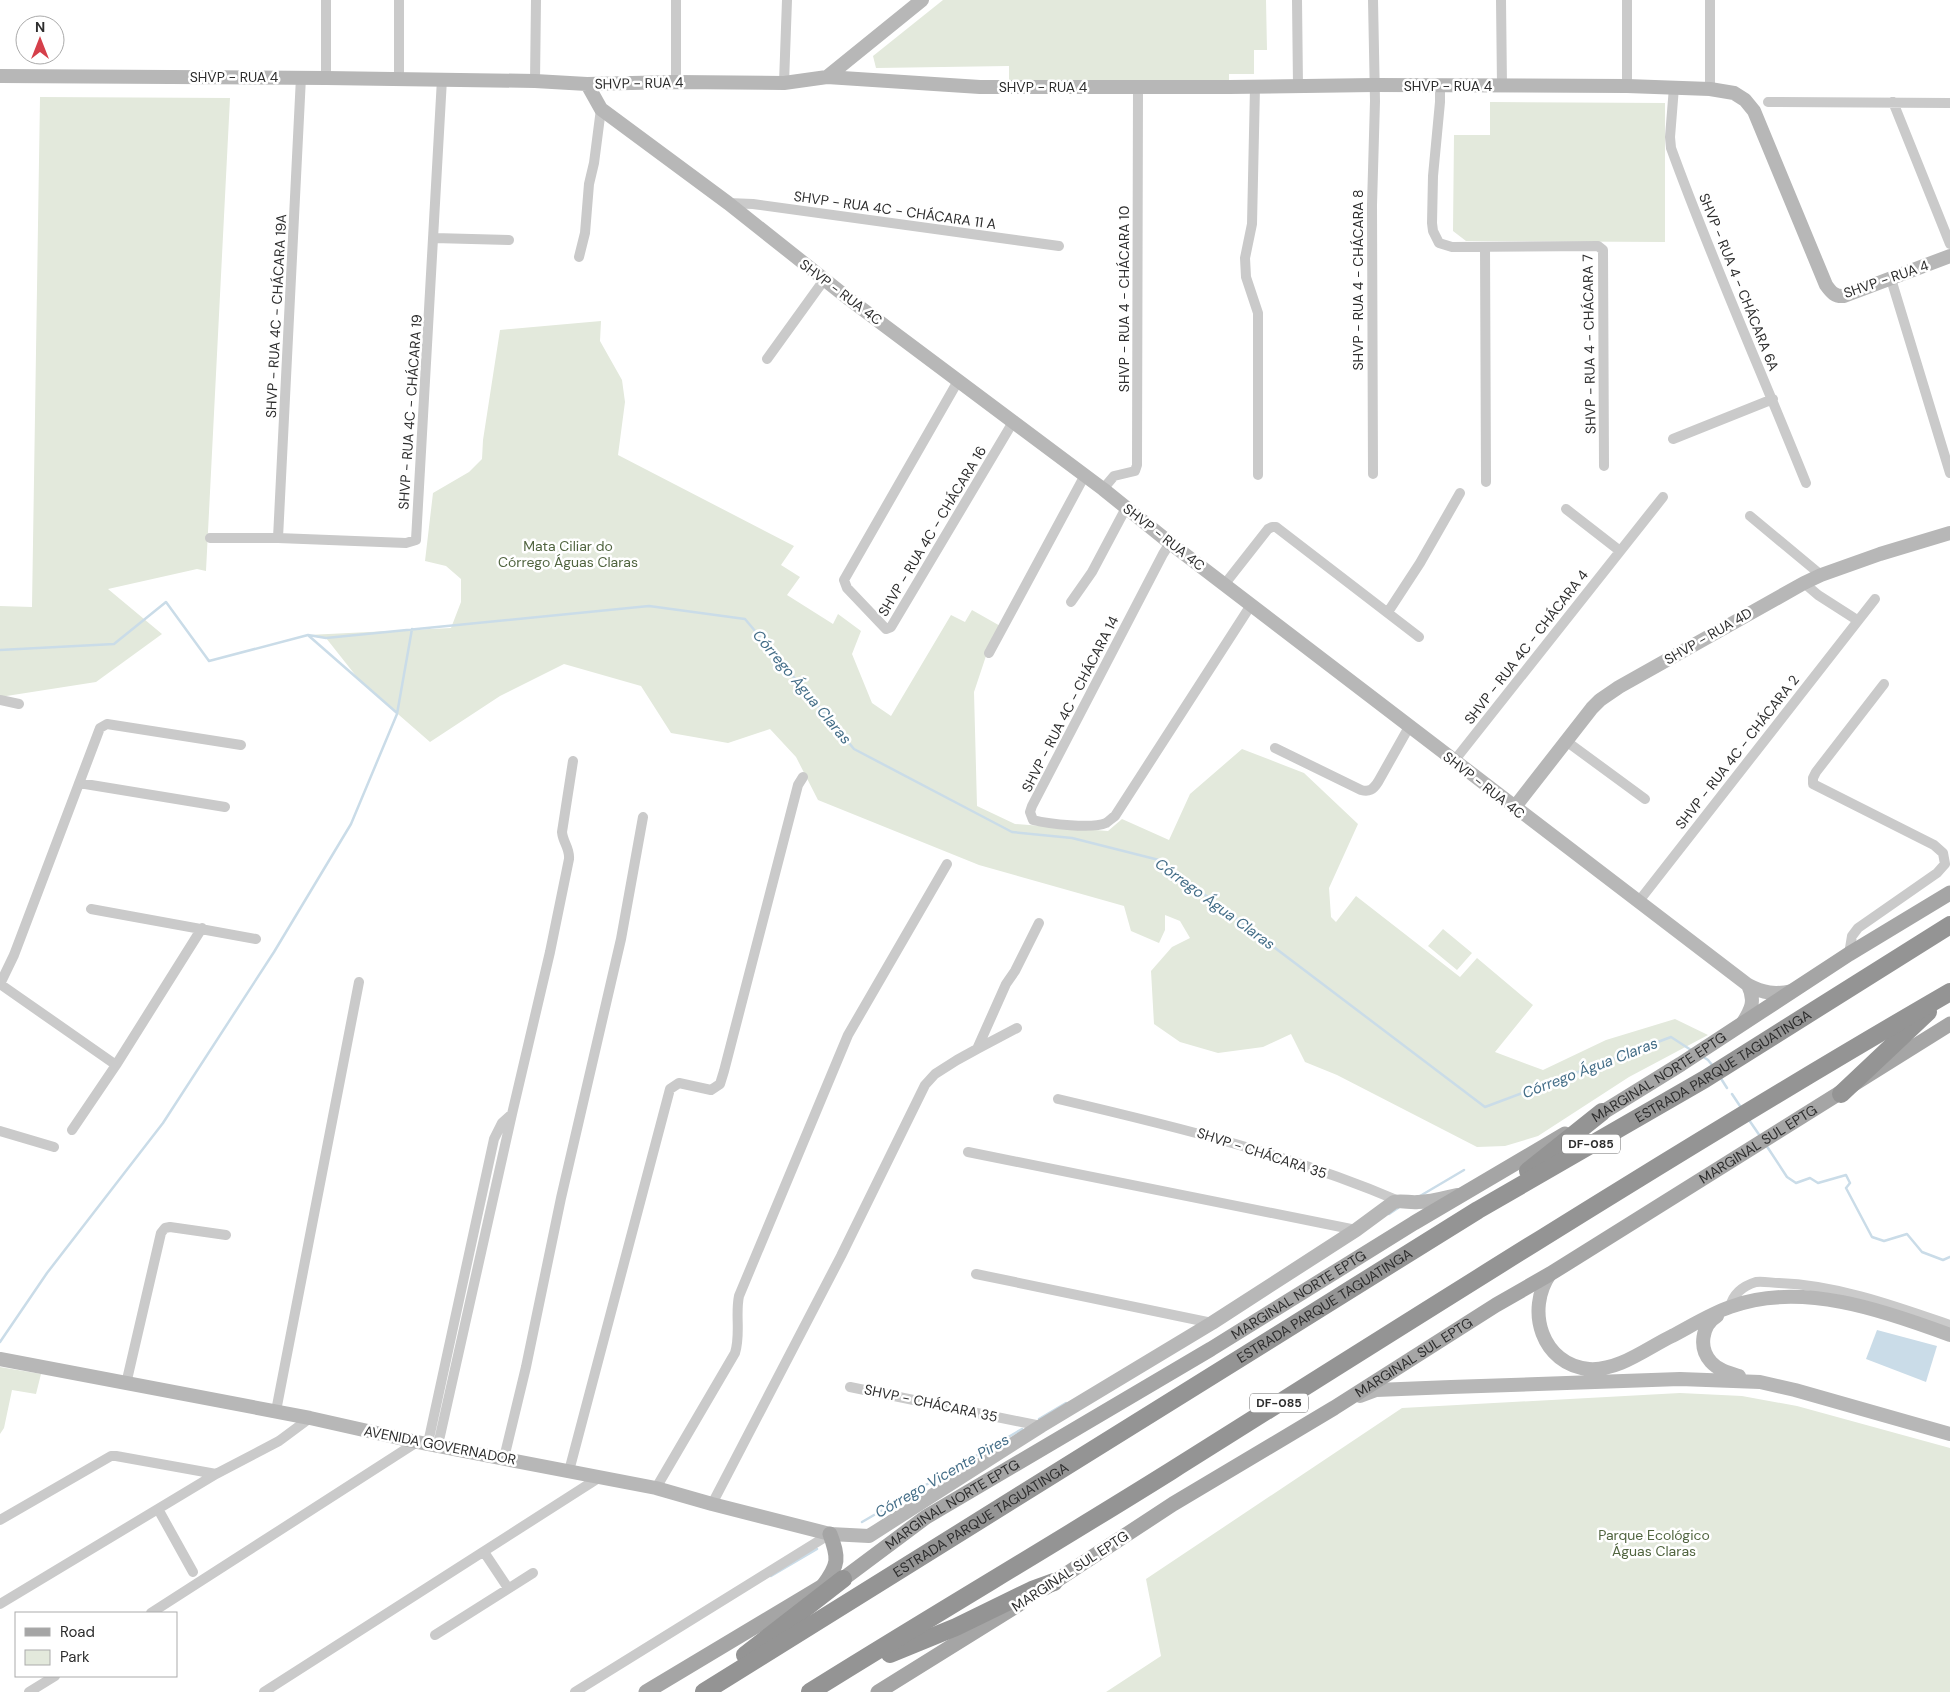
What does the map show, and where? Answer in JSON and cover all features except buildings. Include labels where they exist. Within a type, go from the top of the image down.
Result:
[{"type":"highway","name":"ESTRADA PARQUE TAGUATINGA","points":[[704,1692],[1478,1210],[1705,1079],[1950,926]]},
{"type":"highway","points":[[1840,1094],[1950,992]]},
{"type":"highway","name":"DF-085","points":[[810,1692],[1120,1503],[1727,1124],[1950,992]]},
{"type":"highway","points":[[1478,1210],[1602,1112]]},
{"type":"highway","points":[[697,1692],[843,1578]]},
{"type":"highway","points":[[829,1680],[853,1672],[903,1648],[956,1627],[1032,1590],[1054,1582]]},
{"type":"main road","name":"MARGINAL NORTE EPTG","points":[[646,1692],[823,1586],[843,1578],[926,1517],[1211,1349],[1414,1223],[1681,1064],[1849,954],[1950,893]]},
{"type":"main road","name":"MARGINAL SUL EPTG","points":[[878,1692],[1054,1582],[1173,1504],[1334,1408],[1496,1305],[1550,1274],[1950,1024]]},
{"type":"main road","points":[[823,1586],[835,1570],[837,1562],[836,1550],[830,1534]]},
{"type":"street","points":[[326,0],[326,78]]},
{"type":"street","points":[[399,0],[399,79]]},
{"type":"street","points":[[535,81],[536,0]]},
{"type":"street","points":[[676,0],[676,82]]},
{"type":"street","points":[[784,83],[787,0]]},
{"type":"street","points":[[827,78],[922,0]]},
{"type":"street","points":[[1297,0],[1298,86]]},
{"type":"street","name":"SHVP - RUA 4 - CHÁCARA 8","points":[[1373,474],[1372,205],[1374,0]]},
{"type":"street","points":[[1501,0],[1502,86]]},
{"type":"street","points":[[1627,0],[1627,86]]},
{"type":"street","points":[[1710,0],[1710,89]]},
{"type":"street","name":"SHVP - RUA 4","points":[[0,76],[442,79],[586,84],[676,82],[784,83],[827,78],[980,87],[1374,85],[1627,86],[1710,89],[1740,95],[1754,111],[1830,291],[1839,297],[1844,296],[1950,256]]},
{"type":"street","name":"SHVP - RUA 4C - CHÁCARA 19A","points":[[278,538],[301,78]]},
{"type":"street","name":"SHVP - RUA 4C - CHÁCARA 19","points":[[210,538],[278,538],[406,543],[416,540],[442,79]]},
{"type":"street","name":"SHVP - RUA 4C","points":[[586,84],[601,109],[728,203],[824,280],[1085,475],[1224,585],[1748,985],[1769,994],[1793,991]]},
{"type":"street","name":"SHVP - RUA 4 - CHÁCARA 7","points":[[1440,86],[1433,176],[1433,231],[1439,243],[1443,245],[1486,247],[1598,246],[1603,250],[1604,466]]},
{"type":"street","name":"SHVP - RUA 4 - CHÁCARA 10","points":[[1103,489],[1114,476],[1135,472],[1137,465],[1138,87]]},
{"type":"street","points":[[1254,87],[1252,224],[1245,258],[1246,277],[1258,313],[1258,475]]},
{"type":"street","name":"SHVP - RUA 4 - CHÁCARA 6A","points":[[1674,88],[1670,137],[1671,148],[1742,330],[1806,483]]},
{"type":"street","points":[[1768,102],[1950,103]]},
{"type":"street","points":[[1893,102],[1950,244]]},
{"type":"street","points":[[579,257],[585,233],[589,184],[594,163],[601,109]]},
{"type":"street","name":"SHVP - RUA 4C - CHÁCARA 11 A","points":[[728,203],[753,204],[1059,246]]},
{"type":"street","points":[[434,238],[509,240]]},
{"type":"street","points":[[1486,247],[1486,482]]},
{"type":"street","points":[[1891,279],[1950,473]]},
{"type":"street","points":[[767,359],[824,280]]},
{"type":"street","name":"SHVP - RUA 4C - CHÁCARA 16","points":[[958,381],[844,580],[846,588],[886,629],[889,629],[891,626],[1013,422]]},
{"type":"street","points":[[1673,439],[1772,399]]},
{"type":"street","points":[[989,653],[1085,475]]},
{"type":"street","points":[[1388,612],[1420,563],[1460,493]]},
{"type":"street","name":"SHVP - RUA 4C - CHÁCARA 4","points":[[1454,761],[1663,497]]},
{"type":"street","points":[[1071,602],[1092,572],[1126,508]]},
{"type":"street","points":[[1566,510],[1620,551]]},
{"type":"street","points":[[1750,516],[1821,574]]},
{"type":"street","points":[[1224,585],[1268,530],[1272,526],[1276,526],[1419,637]]},
{"type":"street","name":"SHVP - RUA 4D","points":[[1514,808],[1592,708],[1609,694],[1804,582],[1821,574],[1950,533]]},
{"type":"street","name":"SHVP - RUA 4C - CHÁCARA 14","points":[[1170,543],[1032,806],[1030,812],[1033,820],[1047,824],[1099,825],[1115,816],[1251,605]]},
{"type":"street","points":[[1804,582],[1818,595],[1857,620]]},
{"type":"street","name":"SHVP - RUA 4C - CHÁCARA 2","points":[[1639,901],[1874,598]]},
{"type":"street","points":[[1849,954],[1852,936],[1858,928],[1937,873],[1945,864],[1943,853],[1934,845],[1813,784],[1816,772],[1884,684]]},
{"type":"street","points":[[0,700],[19,704]]},
{"type":"street","points":[[116,1065],[0,984],[14,956],[98,731],[105,725],[241,745]]},
{"type":"street","points":[[1275,748],[1361,790],[1368,791],[1374,788],[1409,727]]},
{"type":"street","points":[[1566,741],[1645,799]]},
{"type":"street","points":[[153,1612],[428,1444],[512,1114],[550,952],[569,859],[569,850],[563,841],[562,832],[574,761]]},
{"type":"street","points":[[569,1470],[670,1089],[679,1084],[712,1090],[720,1084],[798,785],[803,777]]},
{"type":"street","points":[[79,783],[225,807]]},
{"type":"street","points":[[504,1458],[526,1367],[561,1198],[621,939],[643,817]]},
{"type":"street","points":[[656,1488],[735,1353],[739,1336],[737,1309],[739,1296],[848,1035],[947,864]]},
{"type":"street","points":[[91,909],[256,939]]},
{"type":"street","points":[[977,1049],[1006,984],[1019,964],[1039,923]]},
{"type":"street","points":[[72,1130],[116,1065],[202,928]]},
{"type":"street","points":[[276,1411],[359,982]]},
{"type":"street","points":[[1742,1024],[1752,1004],[1752,994],[1748,985]]},
{"type":"street","points":[[712,1504],[841,1256],[925,1085],[935,1074],[956,1060],[1017,1028]]},
{"type":"street","name":"SHVP - CHÁCARA 35","points":[[1058,1098],[1207,1135],[1305,1165],[1399,1201],[1435,1200],[1466,1193]]},
{"type":"street","points":[[0,1130],[54,1147]]},
{"type":"street","points":[[968,1152],[1356,1230]]},
{"type":"street","points":[[1041,1426],[1212,1323],[1399,1201]]},
{"type":"street","points":[[126,1384],[161,1233],[165,1228],[170,1227],[226,1235]]},
{"type":"street","points":[[976,1274],[1212,1323]]},
{"type":"street","points":[[1550,1274],[1544,1283],[1540,1295],[1537,1312],[1540,1327],[1548,1344],[1556,1354],[1578,1367],[1601,1369],[1622,1362],[1730,1307],[1759,1300],[1796,1297],[1838,1300],[1950,1335]]},
{"type":"street","points":[[1950,1325],[1858,1296],[1800,1284],[1757,1282],[1740,1290],[1732,1297],[1730,1307],[1710,1320],[1704,1334],[1704,1349],[1710,1361],[1722,1371],[1950,1434]]},
{"type":"street","name":"AVENIDA GOVERNADOR","points":[[0,1359],[276,1411],[428,1444],[656,1488],[830,1534],[868,1536],[876,1532],[1041,1426]]},
{"type":"street","points":[[1334,1408],[1376,1390],[1680,1379],[1760,1382]]},
{"type":"street","name":"SHVP - CHÁCARA 35","points":[[850,1387],[1041,1426]]},
{"type":"street","points":[[0,1604],[216,1474],[279,1441],[310,1418]]},
{"type":"street","points":[[0,1520],[111,1456],[216,1474]]},
{"type":"street","points":[[264,1692],[600,1478]]},
{"type":"street","points":[[158,1509],[193,1572]]},
{"type":"street","points":[[575,1692],[830,1534]]},
{"type":"street","points":[[484,1552],[508,1588]]},
{"type":"street","points":[[434,1635],[533,1572]]},
{"type":"street","points":[[29,1692],[52,1677]]},
{"type":"green space","points":[[943,0],[1266,0],[1267,50],[1254,50],[1254,74],[1229,74],[1229,81],[1009,80],[1009,66],[876,68],[873,56]]},
{"type":"green space","points":[[40,97],[230,98],[206,571],[197,569],[108,589],[162,634],[96,682],[0,697],[0,606],[32,607]]},
{"type":"green space","points":[[1490,102],[1665,103],[1665,242],[1466,241],[1453,231],[1454,135],[1490,135]]},
{"type":"green space","name":"Mata Ciliar do Córrego Águas Claras","points":[[601,321],[600,341],[622,380],[625,402],[618,455],[794,546],[781,565],[800,577],[787,595],[833,624],[838,614],[861,631],[852,654],[872,703],[891,716],[951,615],[965,622],[972,610],[1002,627],[988,650],[974,692],[977,806],[1015,824],[1108,831],[1122,819],[1169,840],[1190,794],[1242,749],[1304,773],[1358,824],[1329,888],[1331,917],[1336,922],[1356,896],[1460,977],[1477,958],[1533,1005],[1495,1052],[1543,1070],[1606,1040],[1675,1019],[1708,1035],[1629,1077],[1538,1136],[1505,1146],[1477,1147],[1337,1075],[1305,1062],[1291,1034],[1263,1047],[1218,1053],[1180,1042],[1154,1024],[1151,971],[1172,947],[1190,938],[1180,921],[1165,915],[1165,930],[1159,943],[1131,931],[1124,906],[979,865],[818,800],[796,757],[770,729],[728,743],[671,733],[641,686],[564,664],[500,696],[430,742],[360,681],[326,638],[308,635],[451,628],[461,602],[461,579],[446,566],[425,561],[433,493],[469,472],[482,459],[483,440],[500,330]]},
{"type":"green space","points":[[1443,929],[1472,953],[1457,970],[1428,946]]},
{"type":"green space","points":[[0,1367],[41,1374],[36,1394],[12,1390],[4,1428],[0,1434]]},
{"type":"green space","name":"Parque Ecológico Águas Claras","points":[[1680,1393],[1742,1396],[1797,1406],[1950,1448],[1950,1692],[1106,1692],[1161,1656],[1146,1579],[1402,1408]]},
{"type":"water","points":[[1877,1330],[1937,1346],[1926,1382],[1866,1359]]},
{"type":"waterway","name":"Córrego Água Claras","points":[[0,650],[114,644],[166,602],[209,661],[308,635],[326,638],[649,606],[745,619],[854,749],[1012,832],[1072,838],[1159,860],[1485,1107],[1671,1037],[1691,1050]]},
{"type":"waterway","points":[[0,1342],[47,1273],[163,1123],[274,952],[351,824],[397,714],[412,629]]},
{"type":"waterway","name":"Córrego Vicente Pires","points":[[309,636],[397,713]]},
{"type":"waterway","name":"Córrego Água Claras","points":[[1702,1056],[1713,1066]]},
{"type":"waterway","name":"Córrego Água Claras","points":[[1720,1077],[1727,1088]]},
{"type":"waterway","name":"Córrego Água Claras","points":[[1732,1094],[1742,1109]]},
{"type":"waterway","name":"Córrego Água Claras","points":[[1749,1120],[1760,1136]]},
{"type":"waterway","points":[[1766,1145],[1787,1177],[1796,1183],[1810,1178],[1818,1183],[1846,1175],[1850,1183],[1846,1188],[1872,1237],[1884,1241],[1907,1234],[1922,1252],[1943,1260],[1950,1257]]},
{"type":"waterway","name":"Córrego Vicente Pires","points":[[1420,1196],[1464,1170]]},
{"type":"waterway","name":"Córrego Vicente Pires","points":[[1389,1214],[1398,1208]]},
{"type":"waterway","name":"Córrego Vicente Pires","points":[[1039,1419],[1066,1403]]},
{"type":"waterway","name":"Córrego Vicente Pires","points":[[862,1522],[1022,1429]]},
{"type":"waterway","name":"Córrego Vicente Pires","points":[[771,1576],[817,1549]]}]
